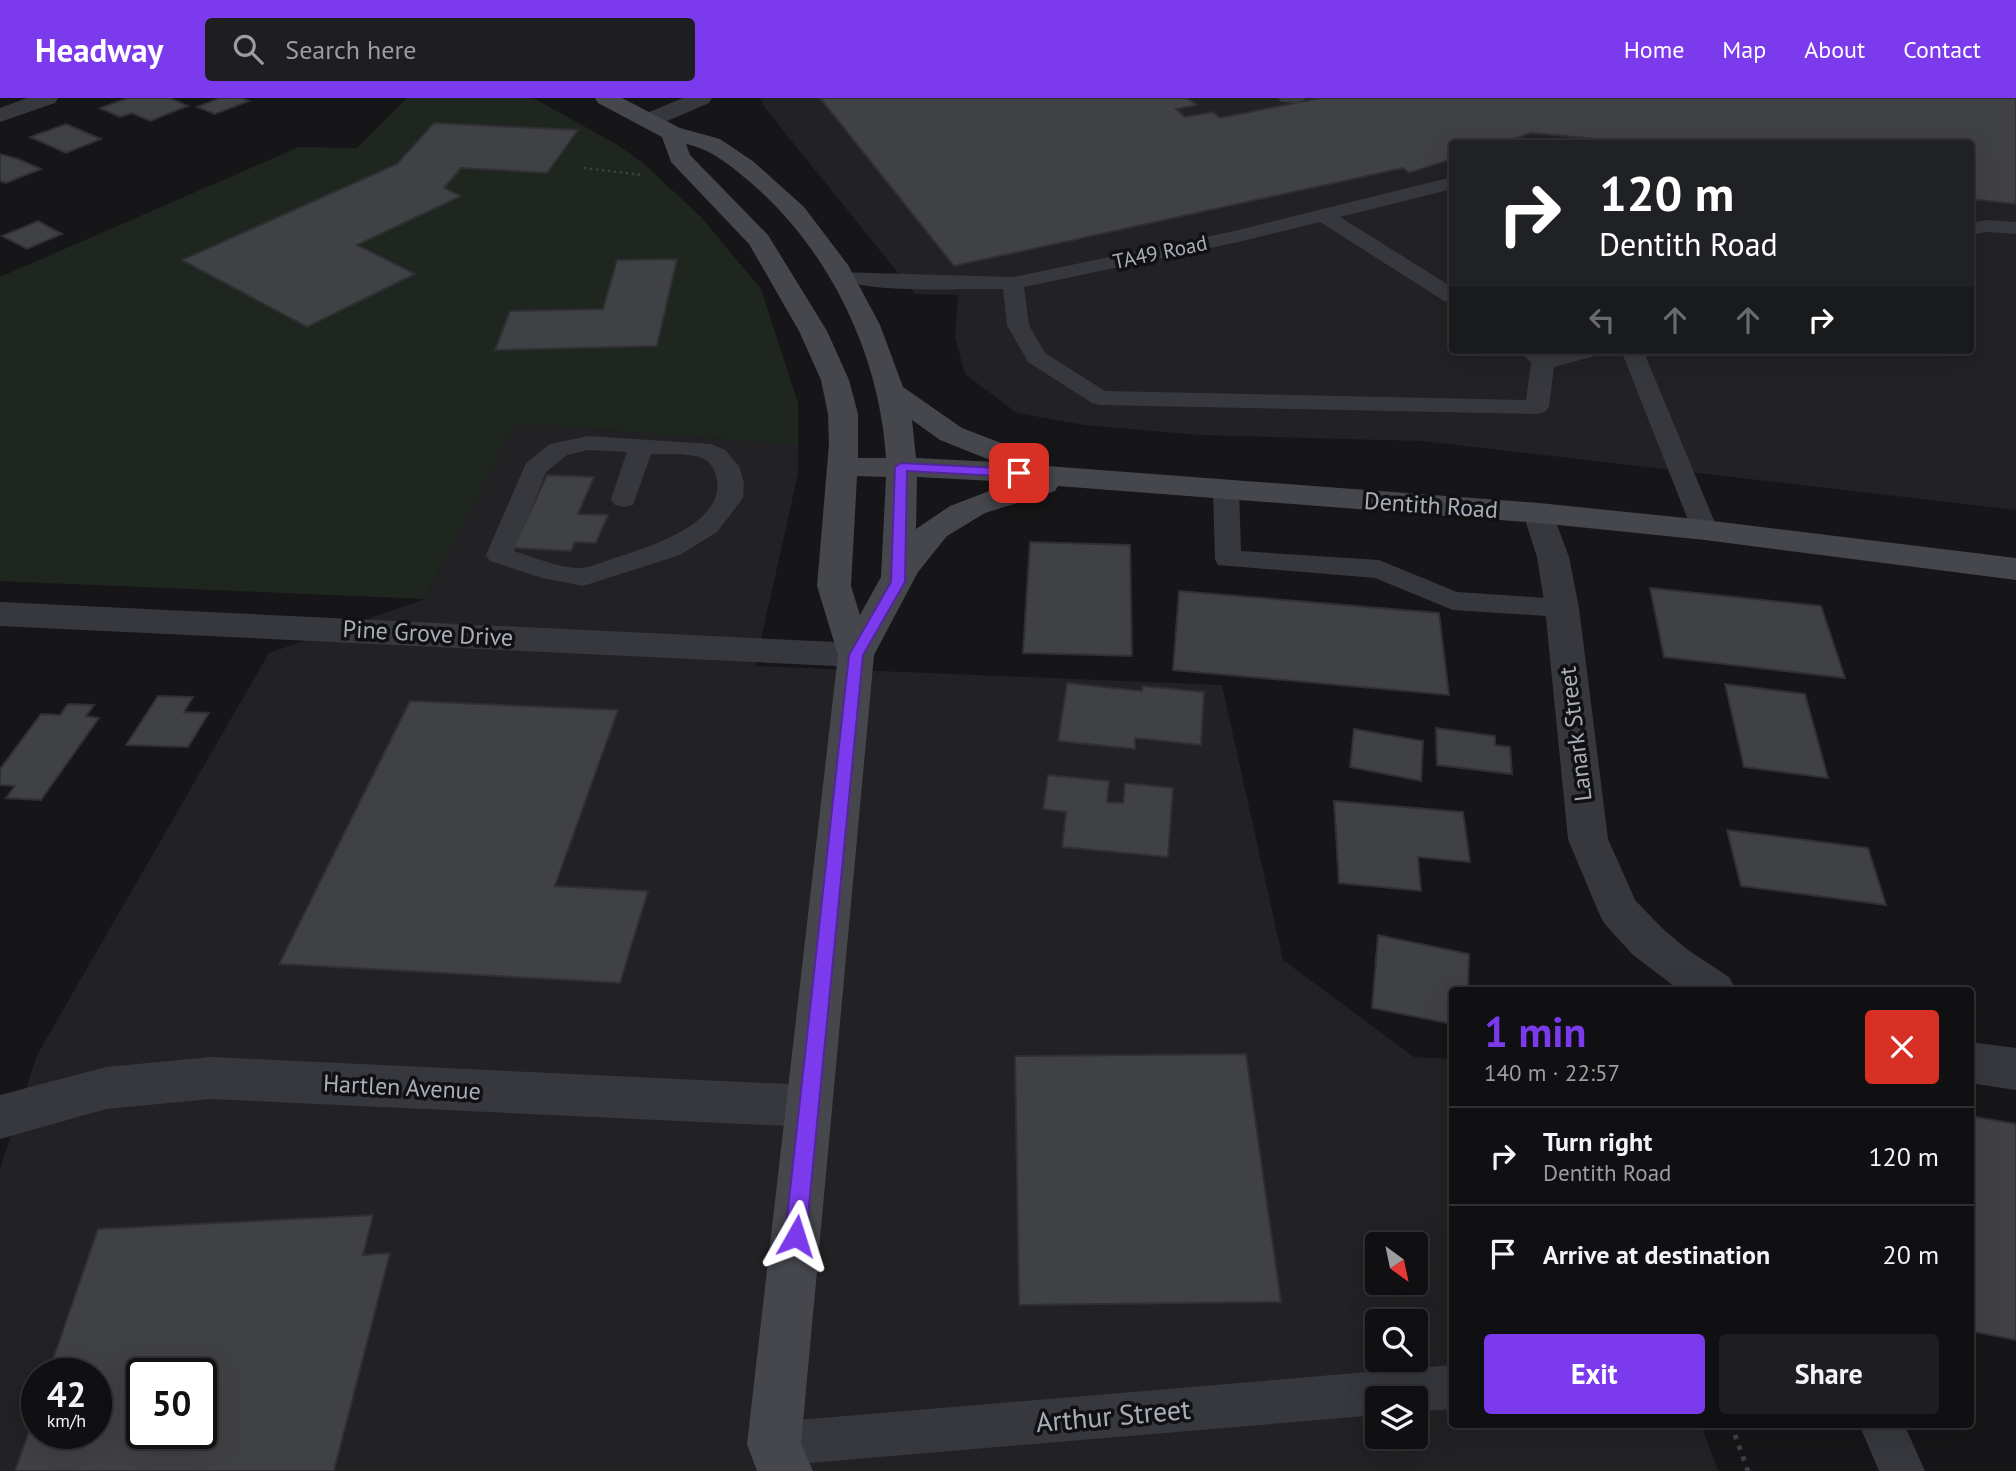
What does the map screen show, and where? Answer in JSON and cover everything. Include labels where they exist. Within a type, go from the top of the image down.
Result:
[{"type":"main road","points":[[606,98],[661,127],[714,145],[748,169],[786,203],[819,239],[844,276],[869,329],[891,392],[900,442],[898,582]]},
{"type":"main road","points":[[661,127],[679,156],[759,240],[813,331],[835,380],[841,403],[844,467],[834,586],[856,655],[771,1462]]},
{"type":"main road","points":[[891,392],[951,434],[1011,459],[1070,477]]},
{"type":"main road","name":"Dentith Road","points":[[844,467],[901,467],[1070,477],[1539,513],[1705,530],[2016,569]]},
{"type":"main road","points":[[856,655],[916,550],[929,536],[967,509],[1006,494],[1070,477]]},
{"type":"street","points":[[0,114],[47,98]]},
{"type":"street","points":[[661,127],[701,98]]},
{"type":"street","name":"Lanark Street","points":[[1539,513],[1553,557],[1562,608],[1588,839],[1619,911],[1647,941],[1673,963],[1709,987]]},
{"type":"street","name":"Pine Grove Drive","points":[[0,614],[856,655]]},
{"type":"street","points":[[1974,1063],[2016,1069]]},
{"type":"street","name":"Hartlen Avenue","points":[[0,1117],[106,1088],[211,1078],[809,1106]]},
{"type":"lane","points":[[1287,98],[1298,98]]},
{"type":"lane","name":"TA49 Road","points":[[844,276],[888,281],[1013,283],[1234,237],[1449,184]]},
{"type":"lane","points":[[1322,214],[1449,294]]},
{"type":"lane","points":[[1974,228],[1987,226],[2016,228]]},
{"type":"lane","points":[[1013,283],[1018,325],[1036,357],[1100,398],[1537,407],[1537,356],[1566,358],[1578,354]]},
{"type":"lane","points":[[1634,354],[1705,530]]},
{"type":"lane","points":[[589,443],[641,446],[702,449],[716,455],[726,466],[731,483],[730,498],[708,526],[671,549],[583,577],[542,569],[499,555],[535,468],[559,449],[589,443]]},
{"type":"lane","points":[[624,499],[641,446]]},
{"type":"lane","points":[[1226,489],[1228,559],[1379,569],[1453,601],[1562,608]]},
{"type":"lane","name":"Arthur Street","points":[[771,1462],[1449,1387]]},
{"type":"lane","points":[[1883,1428],[1902,1471]]},
{"type":"path","points":[[584,168],[646,176]]},
{"type":"path","points":[[1732,1428],[1748,1471]]},
{"type":"shaded area","points":[[407,98],[533,98],[616,144],[643,163],[701,217],[761,289],[798,403],[798,445],[515,423],[425,599],[0,581],[0,277],[299,147],[357,148]]},
{"type":"shaded area","points":[[760,98],[2016,98],[2016,510],[1422,441],[1200,435],[1084,425],[1017,413],[965,374],[955,338],[958,295],[915,294],[765,108]]},
{"type":"shaded area","points":[[515,423],[798,445],[798,474],[755,666],[1222,685],[1283,960],[1414,1057],[1449,1059],[1449,1428],[1702,1428],[1718,1471],[0,1471],[0,1169],[37,1055],[269,653],[425,599]]},
{"type":"building","points":[[128,98],[170,98],[188,106],[150,121],[132,113],[120,117],[100,108]]},
{"type":"building","points":[[220,98],[242,98],[249,101],[215,114],[197,107]]},
{"type":"building","points":[[820,98],[1186,98],[1197,105],[1176,109],[1185,117],[1213,112],[1220,118],[1320,98],[2016,98],[2016,204],[1974,199],[1974,140],[1608,140],[1531,133],[1511,140],[1449,140],[1449,160],[1409,173],[1403,168],[954,266]]},
{"type":"building","points":[[434,123],[578,130],[547,173],[461,168],[444,188],[461,196],[357,245],[415,274],[307,327],[182,260],[397,164]]},
{"type":"building","points":[[66,124],[101,139],[66,153],[30,137]]},
{"type":"building","points":[[0,154],[41,169],[6,183],[0,181]]},
{"type":"building","points":[[38,221],[62,234],[27,249],[2,236]]},
{"type":"building","points":[[677,259],[657,346],[495,350],[510,311],[603,309],[617,260]]},
{"type":"building","points":[[547,475],[594,477],[578,514],[608,515],[596,543],[575,542],[571,551],[513,548]]},
{"type":"building","points":[[1030,542],[1130,545],[1132,656],[1023,653]]},
{"type":"building","points":[[1650,588],[1821,606],[1845,678],[1664,657]]},
{"type":"building","points":[[1179,591],[1439,613],[1449,695],[1173,670]]},
{"type":"building","points":[[1067,683],[1142,691],[1143,686],[1204,692],[1201,745],[1135,738],[1135,749],[1058,741]]},
{"type":"building","points":[[1725,684],[1805,694],[1828,778],[1744,767]]},
{"type":"building","points":[[158,696],[193,697],[184,712],[209,713],[188,747],[126,745]]},
{"type":"building","points":[[410,701],[618,710],[555,886],[648,891],[620,983],[279,964]]},
{"type":"building","points":[[68,704],[94,705],[86,716],[99,718],[41,800],[6,798],[15,786],[0,785],[0,769],[41,714],[60,715]]},
{"type":"building","points":[[1436,728],[1495,736],[1495,745],[1510,747],[1512,774],[1437,765]]},
{"type":"building","points":[[1354,729],[1423,741],[1421,781],[1350,767]]},
{"type":"building","points":[[1048,775],[1109,781],[1107,802],[1123,803],[1125,783],[1173,788],[1168,857],[1062,847],[1066,812],[1043,809]]},
{"type":"building","points":[[1334,801],[1463,812],[1470,862],[1418,857],[1421,891],[1339,883]]},
{"type":"building","points":[[1727,830],[1868,848],[1886,905],[1741,886]]},
{"type":"building","points":[[1378,935],[1469,954],[1468,987],[1449,987],[1449,1023],[1372,1008]]},
{"type":"building","points":[[1246,1054],[1281,1302],[1019,1305],[1015,1056]]},
{"type":"building","points":[[1974,1117],[2016,1124],[2016,1340],[1974,1332]]},
{"type":"building","points":[[373,1215],[363,1255],[390,1253],[334,1471],[15,1471],[23,1449],[112,1449],[112,1358],[54,1358],[98,1229]]},
{"type":"route","points":[[796,1236],[856,655],[898,582],[901,467],[1019,473]]}]
